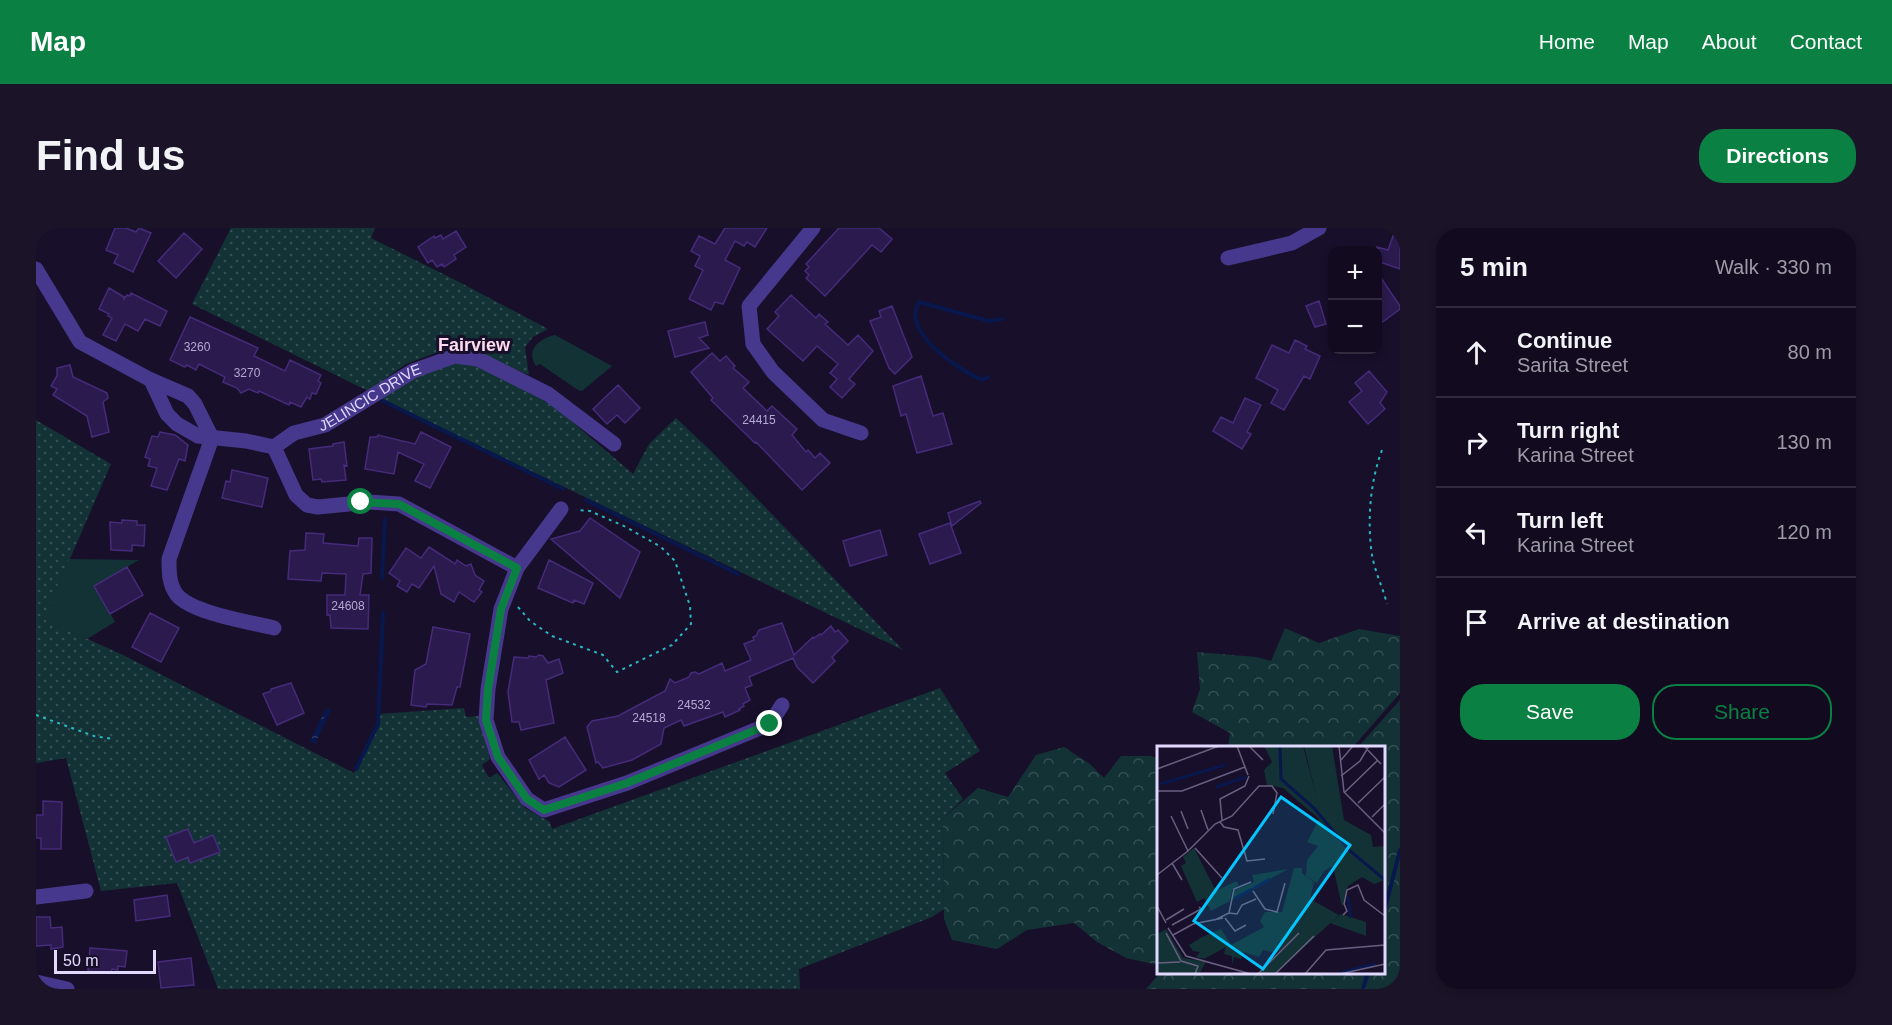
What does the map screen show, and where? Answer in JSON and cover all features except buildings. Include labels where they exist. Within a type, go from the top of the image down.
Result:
[{"type":"street","points":[[813,228],[749,306],[753,344],[773,372],[823,420],[861,433]]},
{"type":"street","points":[[1228,258],[1292,243],[1319,228]]},
{"type":"street","points":[[36,269],[80,342],[151,380],[188,396],[195,404],[212,438],[170,560],[169,578],[178,596],[195,608],[274,628]]},
{"type":"street","name":"JELINCIC DRIVE","points":[[274,447],[294,433],[325,425],[413,371],[455,356],[478,359],[548,394],[614,444]]},
{"type":"street","points":[[151,380],[167,414],[198,436],[246,441],[274,447],[296,495],[307,505],[318,507],[369,502],[399,504],[517,568]]},
{"type":"street","points":[[181,426],[198,411]]},
{"type":"street","points":[[561,509],[517,568],[501,609],[488,689],[486,720],[498,757],[527,799],[544,810],[627,783],[770,724],[782,705]]},
{"type":"street","points":[[36,897],[86,891]]},
{"type":"street","points":[[36,982],[67,989]]},
{"type":"path","points":[[1382,450],[1376,467],[1370,510],[1372,556],[1388,604]]},
{"type":"path","points":[[507,594],[530,621],[552,636],[603,655],[617,672],[672,645],[691,624],[690,606],[675,561],[660,547],[626,527],[590,511],[561,509]]},
{"type":"path","points":[[36,715],[94,736],[113,739]]},
{"type":"green space","points":[[231,228],[375,228],[371,238],[548,329],[533,337],[525,347],[529,375],[457,345],[406,364],[368,391],[192,304]]},
{"type":"green space","points":[[555,335],[612,366],[582,391],[578,390],[540,364],[536,366],[533,360],[533,350],[539,342]]},
{"type":"green space","points":[[454,361],[474,362],[521,385],[562,413],[633,474],[649,444],[676,418],[711,451],[903,650],[378,396],[422,371]]},
{"type":"green space","points":[[36,420],[111,464],[44,619],[123,655],[354,773],[378,724],[378,714],[464,708],[466,717],[479,716],[490,759],[482,765],[489,778],[497,773],[525,808],[550,822],[552,829],[940,688],[980,751],[945,773],[963,799],[943,818],[944,909],[932,917],[799,969],[800,989],[218,989],[177,883],[101,891],[66,758],[36,763]]},
{"type":"green space","points":[[69,559],[139,560],[95,586],[115,622],[87,639],[43,619]]},
{"type":"green space","points":[[1285,628],[1319,643],[1359,629],[1400,636],[1400,693],[1354,746],[1228,746],[1230,733],[1192,712],[1200,689],[1197,652],[1256,657],[1271,661]]},
{"type":"green space","points":[[1400,700],[1400,989],[1146,989],[1159,974],[1385,974],[1385,746],[1359,746]]},
{"type":"green space","points":[[1064,747],[1090,764],[1104,778],[1121,756],[1157,758],[1157,965],[1126,958],[1097,942],[1074,923],[1027,930],[997,949],[952,940],[944,919],[943,818],[978,788],[1008,797],[1036,755]]},
{"type":"water","points":[[326,708],[331,710],[315,744],[310,741]]},
{"type":"waterway","points":[[988,377],[982,380],[972,375],[947,359],[935,348],[918,326],[916,314],[919,302],[989,321],[1003,319]]},
{"type":"waterway","points":[[383,401],[563,489]]},
{"type":"waterway","points":[[586,500],[738,574]]},
{"type":"waterway","points":[[382,578],[385,519]]},
{"type":"waterway","points":[[356,769],[378,724],[383,613]]},
{"type":"waterway","points":[[1385,908],[1400,850]]},
{"type":"waterway","points":[[1363,989],[1367,974]]},
{"type":"district","name":"Fairview","points":[[474,345]]},
{"type":"route","points":[[361,502],[399,504],[517,568],[501,609],[488,689],[486,720],[498,757],[527,799],[544,810],[627,783],[770,724]]}]
